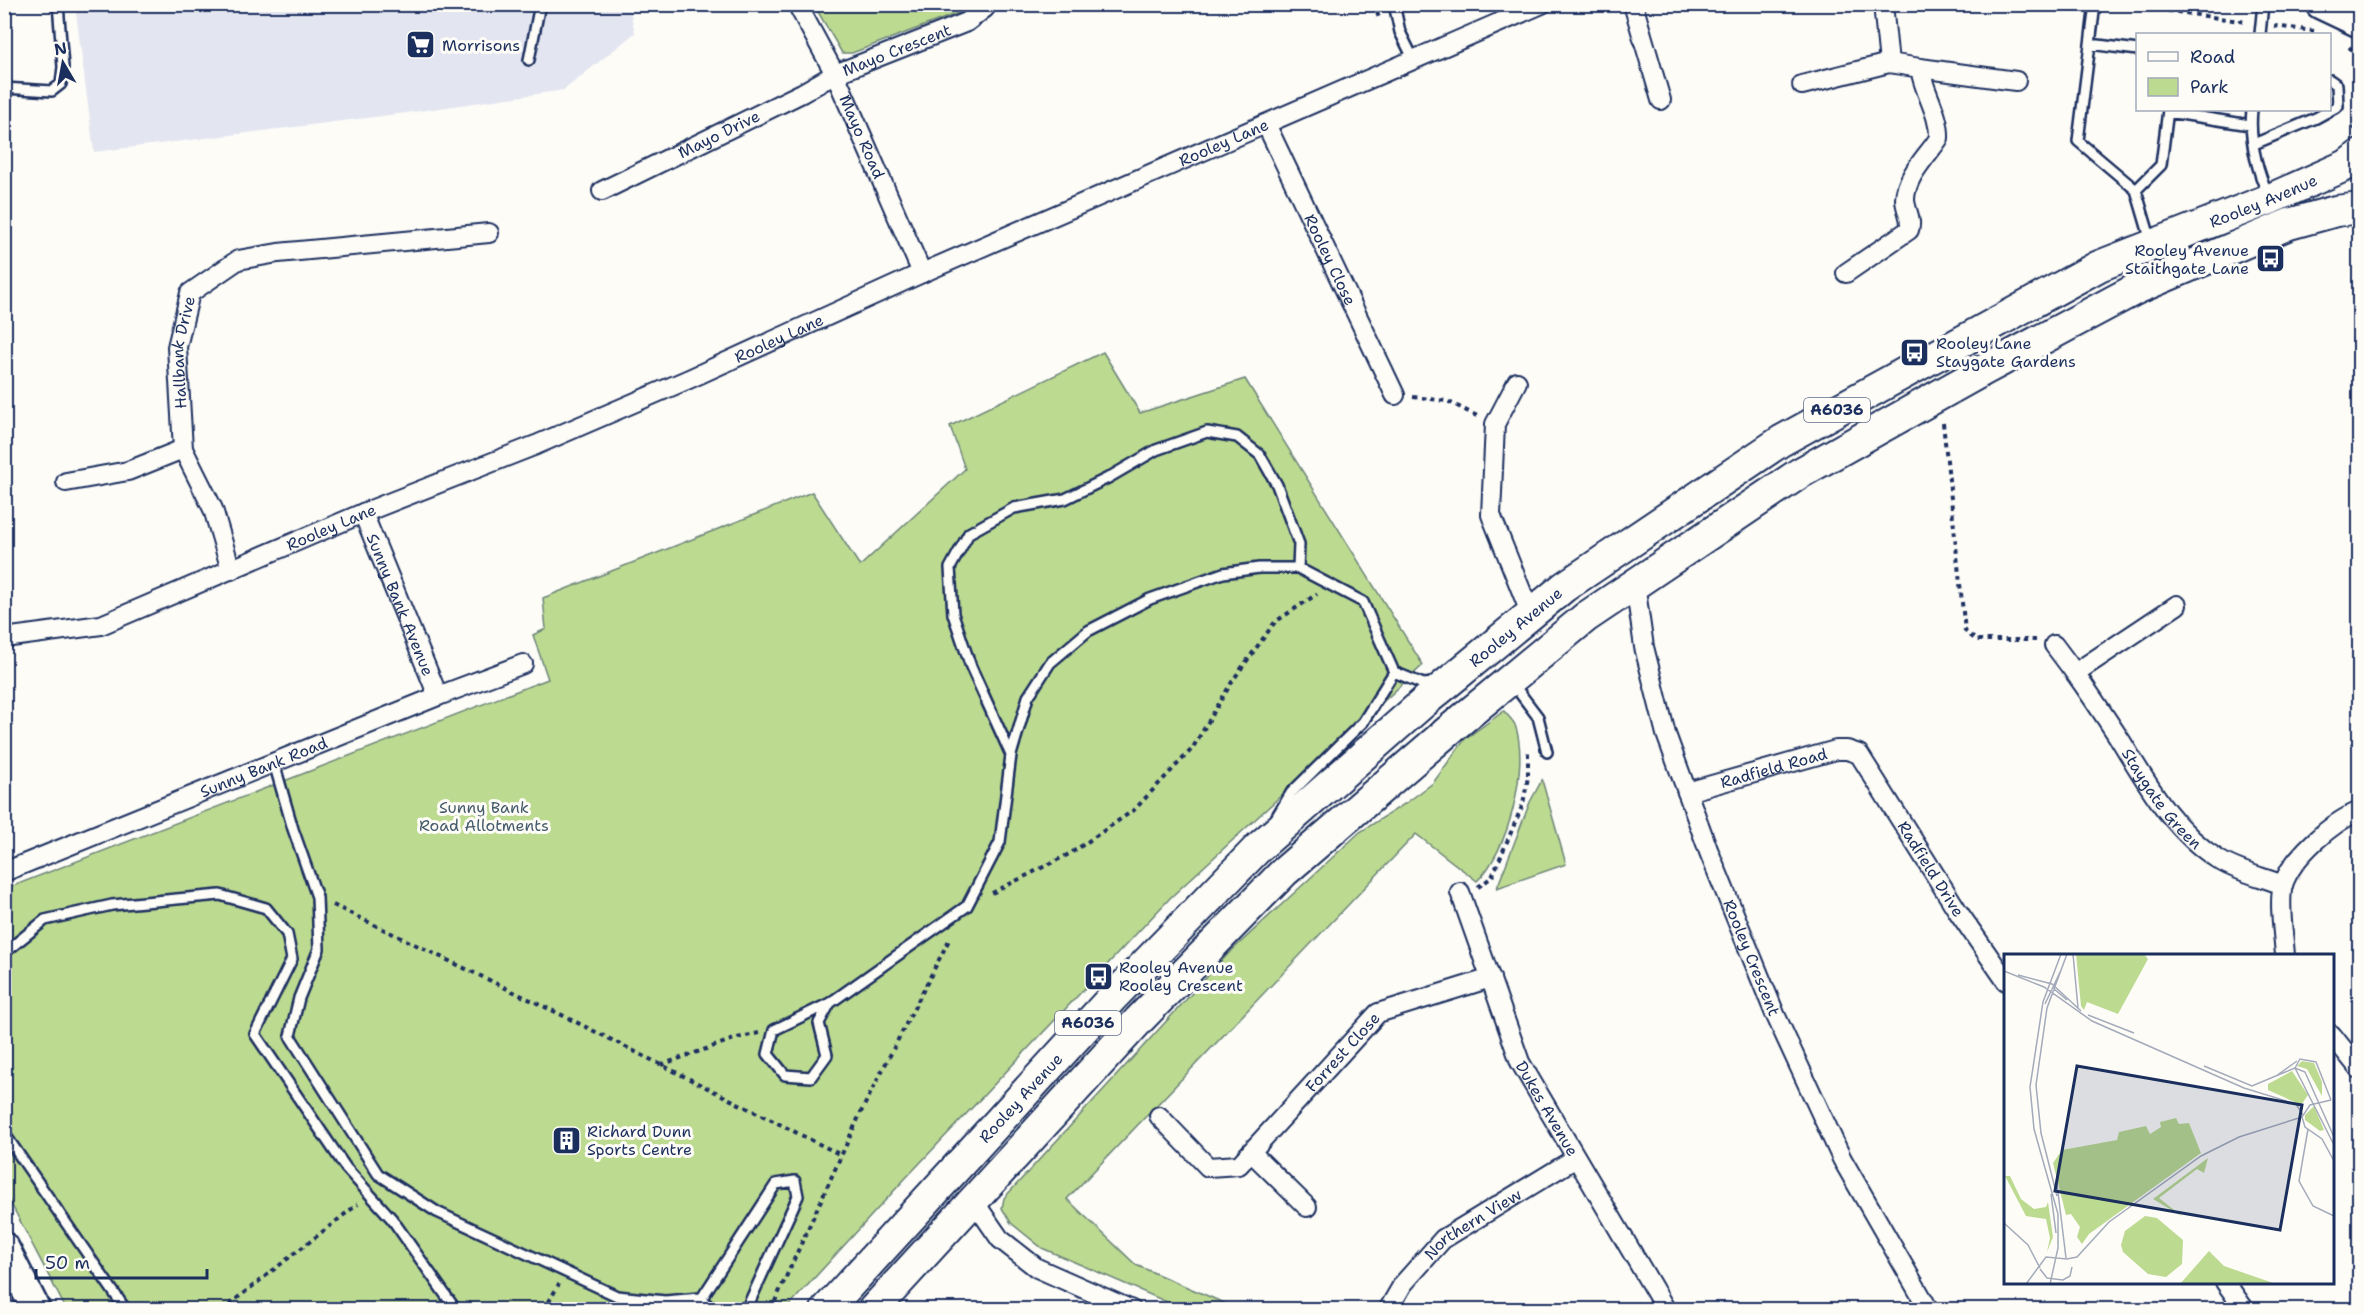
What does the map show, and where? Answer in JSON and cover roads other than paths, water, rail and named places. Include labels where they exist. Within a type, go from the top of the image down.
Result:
[{"type":"highway","name":"Rooley Avenue","points":[[826,1310],[1111,999],[1259,847],[1449,682],[1564,587],[1781,441],[2099,266],[2270,199],[2347,165],[2360,155]]},
{"type":"highway","name":"Rooley Avenue","points":[[873,1310],[1139,1020],[1284,872],[1586,617],[1800,473],[1934,397],[2166,274],[2307,218],[2360,208]]},
{"type":"main road","points":[[2320,4],[2360,23]]},
{"type":"main road","points":[[4,1247],[36,1310]]},
{"type":"street","name":"Mayo Road","points":[[797,4],[835,74],[922,273]]},
{"type":"street","name":"Mayo Crescent","points":[[835,74],[967,22],[985,8],[986,4]]},
{"type":"street","name":"Rooley Lane","points":[[4,638],[101,625],[363,513],[536,446],[922,273],[1542,4]]},
{"type":"street","points":[[1633,4],[1661,100]]},
{"type":"street","points":[[1883,4],[1889,63]]},
{"type":"street","points":[[1802,85],[1889,63],[2016,81]]},
{"type":"street","points":[[1846,273],[1909,230],[1911,223],[1905,201],[1907,186],[1939,138],[1940,128],[1922,82],[1920,68]]},
{"type":"street","name":"Mayo Drive","points":[[602,191],[802,93],[835,74]]},
{"type":"street","name":"Rooley Close","points":[[1266,124],[1395,394]]},
{"type":"street","name":"Hallbank Drive","points":[[231,570],[213,509],[183,449],[177,347],[190,293],[238,260],[278,253],[489,233]]},
{"type":"street","points":[[1516,382],[1495,424],[1491,515],[1531,615]]},
{"type":"street","points":[[66,482],[128,471],[183,449]]},
{"type":"street","name":"Sunny Bank Avenue","points":[[363,513],[438,696]]},
{"type":"street","name":"Rooley Crescent","points":[[1635,584],[1644,647],[1666,734],[1709,852],[1775,1014],[1842,1159],[1929,1310]]},
{"type":"street","points":[[2075,673],[2177,605]]},
{"type":"street","name":"Staygate Green","points":[[2054,645],[2100,708],[2151,790],[2180,828],[2200,847],[2222,862],[2283,885]]},
{"type":"street","name":"Sunny Bank Road","points":[[4,872],[438,696],[523,664]]},
{"type":"street","name":"Radfield Road","points":[[1688,792],[1836,750],[1859,754]]},
{"type":"street","name":"Radfield Drive","points":[[1859,754],[1959,913],[2004,978]]},
{"type":"street","points":[[2285,954],[2283,885],[2302,853],[2327,831],[2360,811]]},
{"type":"street","name":"Dukes Avenue","points":[[1460,892],[1520,1062],[1666,1310]]},
{"type":"street","name":"Forrest Close","points":[[1159,1116],[1208,1167],[1239,1165],[1378,1013],[1491,978]]},
{"type":"street","points":[[2334,1038],[2360,1070]]},
{"type":"street","points":[[1251,1152],[1307,1207]]},
{"type":"street","name":"Northern View","points":[[1388,1310],[1403,1284],[1443,1239],[1576,1158]]},
{"type":"street","points":[[973,1200],[1000,1239],[1037,1268],[1132,1310]]},
{"type":"street","points":[[2226,1284],[2245,1310]]},
{"type":"lane","points":[[4,88],[52,91],[61,84],[63,67],[58,4]]},
{"type":"lane","points":[[529,60],[540,4]]},
{"type":"lane","points":[[1394,4],[1400,32],[1414,60]]},
{"type":"lane","points":[[2095,4],[2078,141],[2136,190],[2153,246]]},
{"type":"lane","points":[[2260,33],[2263,4]]},
{"type":"lane","points":[[2090,44],[2136,50]]},
{"type":"lane","points":[[2331,81],[2337,85],[2338,106],[2331,110]]},
{"type":"lane","points":[[2136,190],[2161,165],[2168,111],[2250,124]]},
{"type":"lane","points":[[2252,111],[2250,124],[2261,178],[2270,199]]},
{"type":"lane","points":[[2254,144],[2329,111]]},
{"type":"lane","points":[[1011,755],[971,667],[953,614],[950,568],[969,533],[1014,508],[1065,499],[1108,478],[1156,450],[1207,432],[1237,437],[1260,455],[1277,485],[1299,544],[1298,568]]},
{"type":"lane","points":[[830,1003],[819,1023],[827,1055],[811,1077],[785,1075],[768,1054],[774,1030],[830,1003],[966,906],[1000,842],[1011,755],[1028,697],[1050,663],[1088,631],[1150,599],[1224,573],[1259,568],[1298,568],[1363,602],[1394,672],[1423,684],[1449,682]]},
{"type":"lane","points":[[1259,847],[1291,793],[1363,722],[1394,672]]},
{"type":"lane","points":[[1510,679],[1538,717],[1547,752]]},
{"type":"lane","points":[[273,763],[317,897],[319,949],[299,998],[290,1036],[378,1174],[436,1212],[617,1296],[665,1301],[700,1298],[713,1310]]},
{"type":"lane","points":[[4,953],[45,920],[112,905],[220,895],[266,908],[287,934],[292,959],[255,1034],[346,1168],[392,1219],[456,1310]]},
{"type":"lane","points":[[4,1133],[126,1310]]},
{"type":"lane","points":[[370,1195],[378,1174]]},
{"type":"lane","points":[[694,1310],[776,1184],[795,1181],[798,1196],[747,1310]]},
{"type":"place","name":"Morrisons","points":[[421,45]]},
{"type":"place","name":"Rooley Avenue Staithgate Lane","points":[[2270,259]]},
{"type":"place","name":"Rooley Lane Staygate Gardens","points":[[1915,352]]},
{"type":"place","name":"Rooley Avenue Rooley Crescent","points":[[1098,976]]},
{"type":"place","name":"Richard Dunn Sports Centre","points":[[566,1140]]},
{"type":"park label","name":"Sunny Bank Road Allotments","points":[[484,816]]}]
